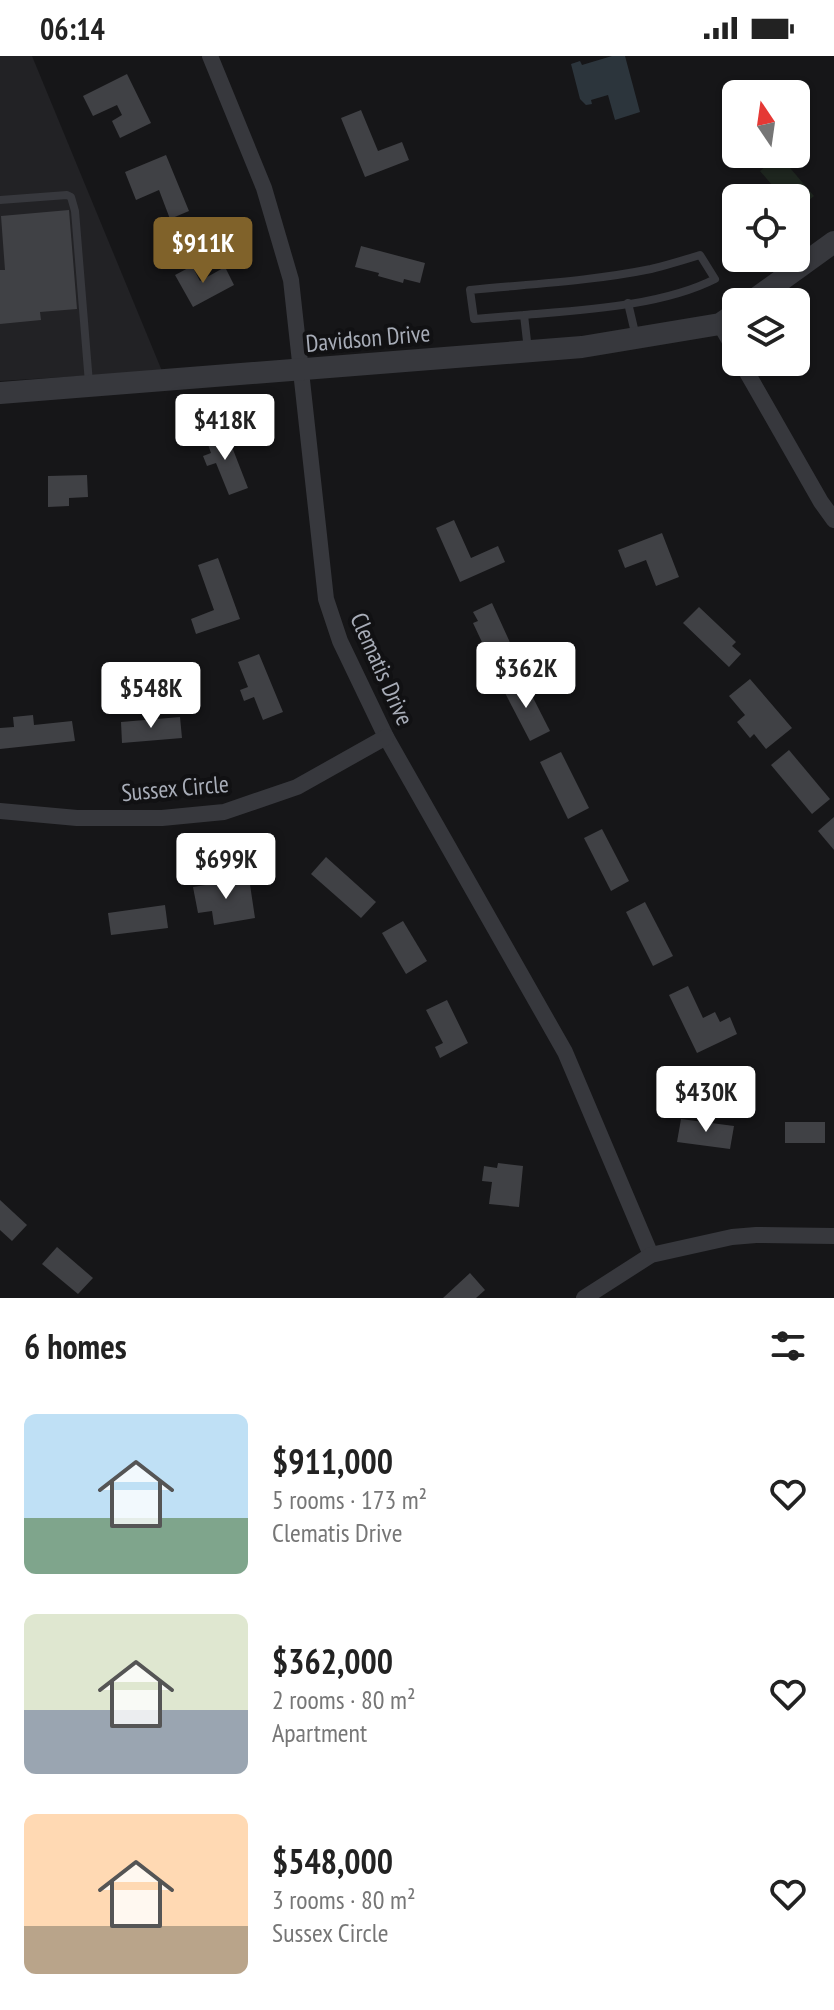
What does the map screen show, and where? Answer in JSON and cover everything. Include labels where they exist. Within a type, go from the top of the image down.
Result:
[{"type":"street","name":"Clematis Drive","points":[[210,56],[269,204],[291,280],[326,599],[340,641],[386,737],[565,1052],[651,1255]]},
{"type":"street","points":[[770,288],[834,242]]},
{"type":"street","name":"Davidson Drive","points":[[0,393],[582,347],[722,319]]},
{"type":"street","points":[[749,376],[834,520]]},
{"type":"street","name":"Sussex Circle","points":[[0,811],[77,818],[148,818],[224,812],[297,787],[386,737]]},
{"type":"street","points":[[584,1298],[651,1255],[732,1237],[834,1236]]},
{"type":"lane","points":[[0,200],[67,195],[74,203],[89,386]]},
{"type":"lane","points":[[700,255],[715,279],[698,287],[628,303],[524,315],[474,319],[470,290],[617,275],[700,255]]},
{"type":"lane","points":[[628,303],[637,338]]},
{"type":"lane","points":[[524,315],[529,351]]},
{"type":"shaded area","points":[[0,56],[32,56],[162,371],[0,381]]},
{"type":"shaded area","points":[[612,56],[625,56],[640,112],[615,120],[608,95],[591,100],[592,104],[586,105],[580,99],[571,64],[580,61],[582,65]]},
{"type":"shaded area","points":[[764,168],[790,168],[804,184],[771,184],[760,171]]},
{"type":"building","points":[[127,74],[151,123],[120,138],[112,121],[122,115],[117,105],[93,116],[83,96]]},
{"type":"building","points":[[361,110],[378,151],[402,142],[409,160],[365,177],[341,118]]},
{"type":"building","points":[[166,155],[189,211],[170,219],[159,190],[136,200],[125,172]]},
{"type":"building","points":[[69,210],[77,309],[40,312],[41,320],[0,324],[0,270],[5,270],[1,216]]},
{"type":"building","points":[[361,246],[425,263],[420,283],[404,279],[403,283],[355,267]]},
{"type":"building","points":[[192,266],[200,281],[225,267],[234,285],[193,307],[175,275]]},
{"type":"building","points":[[225,429],[248,488],[229,495],[216,463],[207,466],[203,456],[211,453],[205,436]]},
{"type":"building","points":[[87,475],[88,497],[69,498],[69,506],[48,507],[48,476]]},
{"type":"building","points":[[454,520],[471,558],[498,546],[505,562],[460,582],[436,528]]},
{"type":"building","points":[[662,533],[679,577],[656,586],[646,560],[625,568],[618,550]]},
{"type":"building","points":[[218,558],[240,619],[196,634],[191,619],[214,610],[198,565]]},
{"type":"building","points":[[492,603],[512,647],[489,657],[473,623],[478,621],[473,612]]},
{"type":"building","points":[[699,607],[736,642],[732,646],[741,654],[729,667],[683,623]]},
{"type":"building","points":[[259,654],[283,712],[263,720],[254,697],[244,701],[240,690],[248,687],[238,662]]},
{"type":"building","points":[[523,678],[550,731],[530,741],[503,689]]},
{"type":"building","points":[[750,679],[792,728],[766,749],[754,734],[750,738],[737,722],[745,715],[729,696]]},
{"type":"building","points":[[33,715],[34,725],[72,721],[75,741],[0,749],[0,728],[14,727],[13,717]]},
{"type":"building","points":[[180,717],[182,738],[122,743],[121,722]]},
{"type":"building","points":[[789,750],[830,799],[812,814],[771,765]]},
{"type":"building","points":[[561,752],[589,808],[568,819],[540,762]]},
{"type":"building","points":[[834,817],[834,850],[818,831]]},
{"type":"building","points":[[602,829],[629,881],[611,891],[584,838]]},
{"type":"building","points":[[326,857],[376,902],[361,918],[311,874]]},
{"type":"building","points":[[249,878],[255,918],[214,925],[212,911],[198,913],[193,887]]},
{"type":"building","points":[[645,902],[673,956],[653,966],[626,912]]},
{"type":"building","points":[[165,905],[168,928],[111,935],[108,913]]},
{"type":"building","points":[[403,921],[427,961],[406,974],[382,933]]},
{"type":"building","points":[[688,986],[703,1018],[715,1012],[720,1022],[730,1017],[737,1034],[697,1053],[669,995]]},
{"type":"building","points":[[447,1000],[468,1043],[440,1058],[435,1047],[443,1043],[426,1010]]},
{"type":"building","points":[[681,1119],[734,1126],[730,1149],[677,1142]]},
{"type":"building","points":[[785,1122],[825,1122],[825,1143],[785,1143]]},
{"type":"building","points":[[498,1163],[523,1166],[519,1207],[489,1204],[492,1182],[482,1181],[484,1166],[497,1168]]},
{"type":"building","points":[[0,1200],[27,1225],[12,1241],[0,1230]]},
{"type":"building","points":[[57,1247],[93,1278],[78,1294],[42,1264]]},
{"type":"building","points":[[470,1273],[485,1290],[476,1298],[443,1298]]}]
